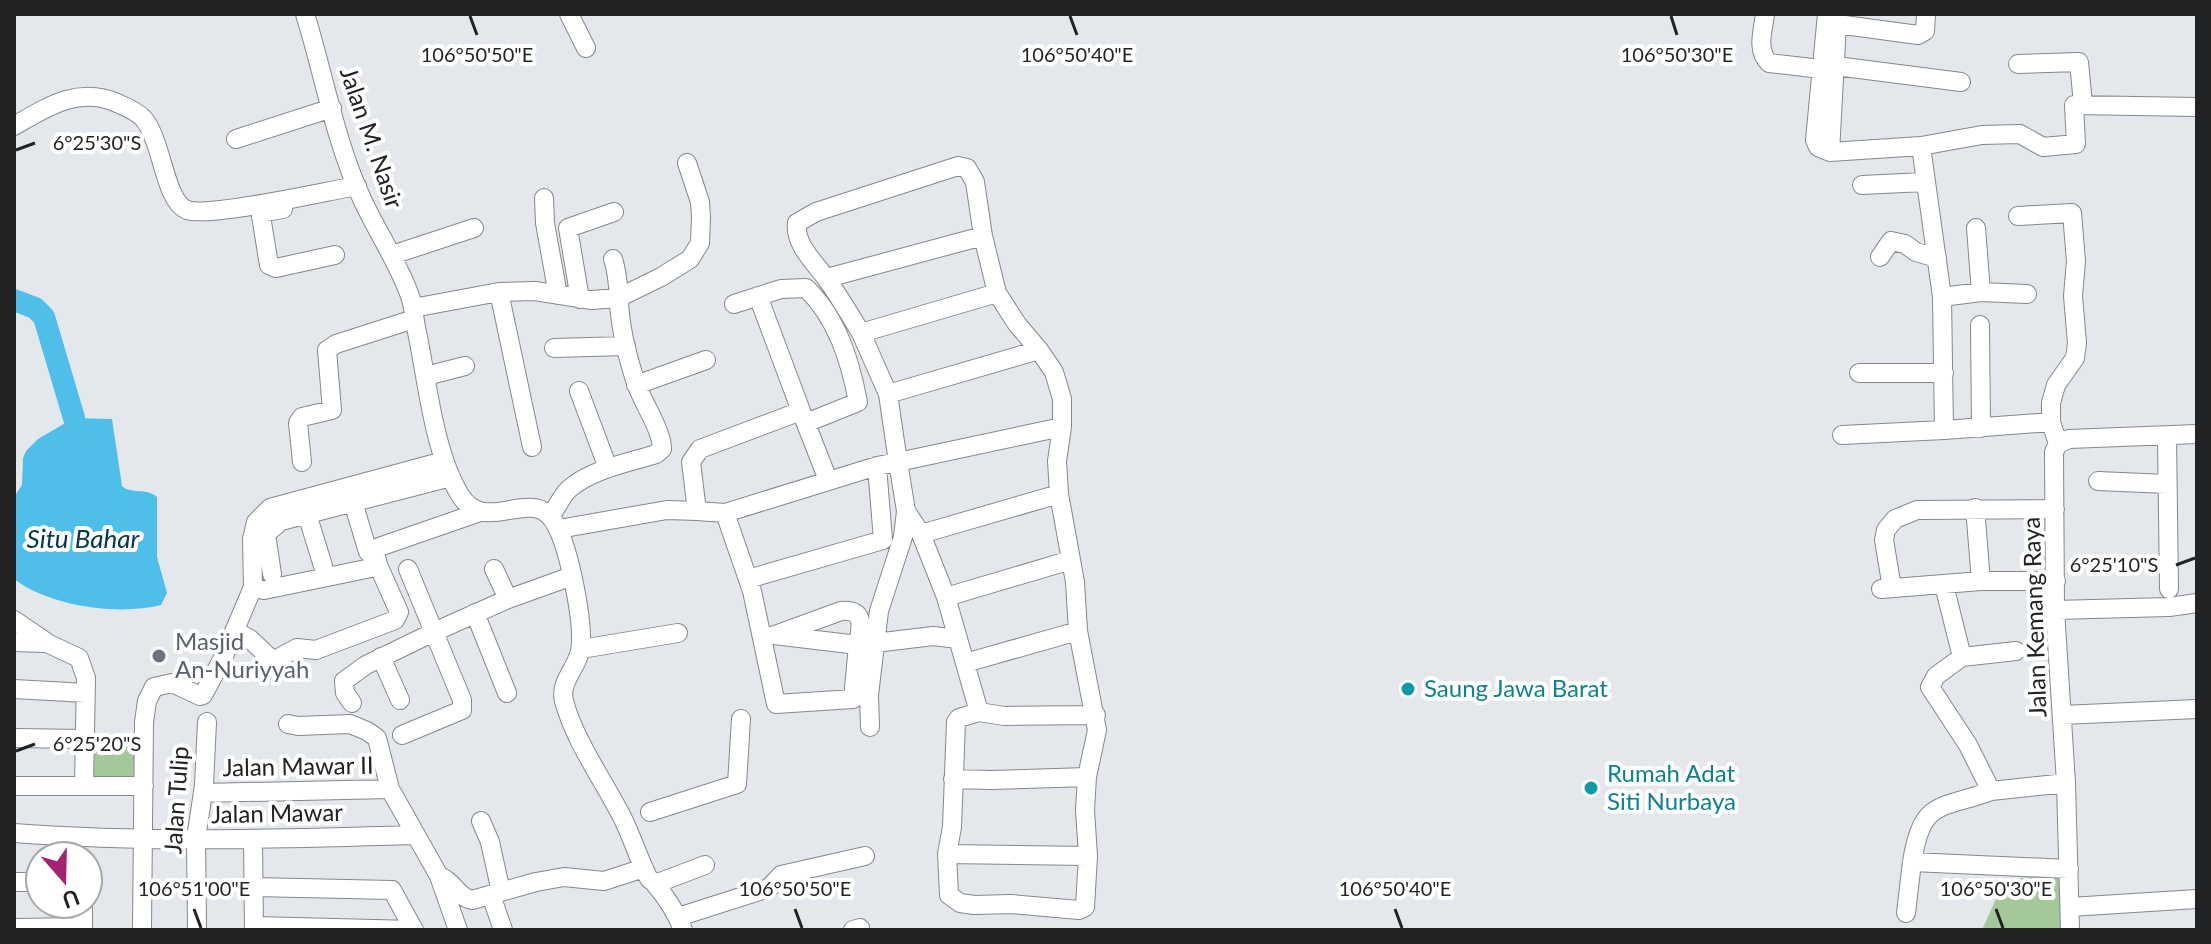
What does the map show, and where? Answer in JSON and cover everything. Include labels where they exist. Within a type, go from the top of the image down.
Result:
[{"type":"street","name":"Jalan M. Nasir","points":[[305,14],[359,192],[392,255],[414,314],[448,469]]},
{"type":"street","points":[[569,14],[586,48]]},
{"type":"street","points":[[1765,14],[1761,47],[1769,63],[1961,82]]},
{"type":"street","points":[[1926,14],[1925,31],[1918,35],[1834,17],[1828,68],[1830,152],[1921,146],[1982,135],[2020,134],[2043,147],[2076,144],[2074,105],[2197,107]]},
{"type":"street","points":[[2018,64],[2079,62],[2083,104]]},
{"type":"street","points":[[14,126],[70,98],[100,97],[129,108],[152,131],[176,201],[187,210],[226,209],[359,192]]},
{"type":"street","points":[[236,139],[332,108]]},
{"type":"street","points":[[1921,146],[1942,297],[1944,430]]},
{"type":"street","points":[[302,462],[300,419],[332,410],[327,375],[327,350],[330,346],[414,314],[499,292],[535,291],[580,299],[618,298],[661,277],[696,252],[700,243],[700,202],[687,163]]},
{"type":"street","points":[[725,513],[769,638],[776,704],[853,699],[866,644],[903,537],[906,511],[888,394],[861,333],[827,278],[808,255],[796,229],[797,223],[801,218],[958,166],[967,168],[975,182],[983,236],[997,293],[1039,350],[1059,384],[1062,427],[1057,461],[1059,494],[1071,560],[1078,631],[1096,715],[1097,730],[1087,777],[1085,907],[1079,910],[1011,904],[974,905],[953,900],[947,891],[947,854],[952,827],[956,722],[959,718],[979,712],[1004,716],[1096,715]]},
{"type":"street","points":[[1862,185],[1924,182]]},
{"type":"street","points":[[335,255],[276,268],[271,266],[267,262],[261,216],[265,212],[359,192]]},
{"type":"street","points":[[544,198],[545,223],[558,295]]},
{"type":"street","points":[[580,299],[568,228],[614,212]]},
{"type":"street","points":[[2018,216],[2072,213],[2077,343],[2075,358],[2054,394],[2051,422],[2058,444],[2069,439],[2197,434]]},
{"type":"street","points":[[392,255],[474,228]]},
{"type":"street","points":[[1976,228],[1981,292]]},
{"type":"street","points":[[827,278],[983,236]]},
{"type":"street","points":[[1880,257],[1891,241],[1937,258]]},
{"type":"street","points":[[613,259],[626,346],[636,385],[659,434],[662,449],[656,454],[608,468],[571,487],[555,522],[572,576],[581,634],[578,660],[563,688],[563,698],[580,738],[624,820],[644,868],[681,927],[769,888],[781,875],[865,856]]},
{"type":"street","points":[[697,511],[691,462],[700,449],[858,402],[851,365],[828,314],[806,288],[781,289],[734,304]]},
{"type":"street","points":[[499,292],[532,447]]},
{"type":"street","points":[[1942,297],[1981,292],[2027,294]]},
{"type":"street","points":[[861,333],[997,293]]},
{"type":"street","points":[[758,296],[828,480]]},
{"type":"street","points":[[1980,325],[1981,428]]},
{"type":"street","points":[[554,348],[626,346]]},
{"type":"street","points":[[888,394],[1039,350]]},
{"type":"street","points":[[636,385],[706,360]]},
{"type":"street","points":[[426,376],[465,366]]},
{"type":"street","points":[[1859,373],[1944,373]]},
{"type":"street","points":[[579,391],[608,468]]},
{"type":"street","points":[[1842,435],[2051,422]]},
{"type":"street","points":[[448,469],[469,506],[491,514],[530,507],[555,522],[667,510],[725,513],[877,466],[1062,427]]},
{"type":"street","points":[[2167,436],[2169,589]]},
{"type":"street","name":"Jalan Kemang Raya","points":[[2058,444],[2054,452],[2055,610],[2066,783],[2070,930]]},
{"type":"street","points":[[748,579],[883,540],[877,466]]},
{"type":"street","points":[[272,574],[266,534],[281,521],[353,502],[448,469]]},
{"type":"street","points":[[142,930],[144,722],[149,694],[154,687],[172,683],[203,695],[253,587],[252,539],[256,522],[270,508],[448,469]]},
{"type":"street","points":[[2098,481],[2167,484]]},
{"type":"street","points":[[921,534],[1059,494]]},
{"type":"street","points":[[235,630],[250,639],[271,661],[297,648],[316,650],[395,620],[399,612],[373,558],[353,502]]},
{"type":"street","points":[[1975,508],[1981,581]]},
{"type":"street","points":[[2055,509],[1917,510],[1895,519],[1886,530],[1884,540],[1886,589],[1981,581],[2056,581]]},
{"type":"street","points":[[906,511],[921,534],[946,597],[979,712]]},
{"type":"street","points":[[373,558],[379,547],[480,512]]},
{"type":"street","points":[[307,514],[323,566]]},
{"type":"street","points":[[253,587],[264,590],[373,558]]},
{"type":"street","points":[[946,597],[1071,560]]},
{"type":"street","points":[[402,735],[462,710],[462,700],[408,569]]},
{"type":"street","points":[[494,569],[508,599]]},
{"type":"street","points":[[352,703],[345,693],[344,681],[381,657],[508,599],[572,576]]},
{"type":"street","points":[[1944,585],[1962,657]]},
{"type":"street","points":[[2055,610],[2169,607],[2197,603]]},
{"type":"street","points":[[769,638],[841,611],[858,614],[866,644],[870,727]]},
{"type":"street","points":[[475,613],[507,693]]},
{"type":"street","points":[[14,620],[49,644],[79,658],[86,678],[84,786]]},
{"type":"street","points":[[965,663],[1078,631]]},
{"type":"street","points":[[581,649],[678,633]]},
{"type":"street","points":[[769,638],[866,644],[911,637],[958,639]]},
{"type":"street","points":[[14,642],[49,644]]},
{"type":"street","points":[[1991,791],[1968,745],[1930,687],[1936,676],[1962,657],[2016,651]]},
{"type":"street","points":[[381,657],[400,700]]},
{"type":"street","points":[[14,689],[86,693]]},
{"type":"street","points":[[2062,715],[2197,709]]},
{"type":"street","points":[[650,812],[737,784],[741,719]]},
{"type":"street","name":"Jalan Tulip","points":[[197,930],[196,839],[203,793],[207,722]]},
{"type":"street","points":[[288,724],[350,724],[367,731],[377,738],[390,789]]},
{"type":"street","points":[[14,738],[85,739]]},
{"type":"street","points":[[953,779],[1087,777]]},
{"type":"street","points":[[1906,913],[1915,842],[1927,814],[1991,791],[2066,783]]},
{"type":"street","points":[[14,786],[144,786]]},
{"type":"street","name":"Jalan Mawar II","points":[[203,793],[390,789],[414,835],[443,877]]},
{"type":"street","points":[[481,821],[490,842],[503,930]]},
{"type":"street","name":"Jalan Mawar","points":[[14,833],[50,840]]},
{"type":"street","name":"Jalan Mawar","points":[[104,844],[141,839],[253,840],[414,835]]},
{"type":"street","points":[[253,840],[253,887],[254,928],[414,930],[392,890],[253,887]]},
{"type":"street","points":[[947,854],[1088,856]]},
{"type":"street","points":[[1912,862],[2069,869]]},
{"type":"street","points":[[655,884],[705,865]]},
{"type":"street","points":[[443,877],[464,898],[472,900],[564,877],[604,881],[644,868]]},
{"type":"street","points":[[443,877],[458,930]]},
{"type":"street","points":[[2070,907],[2197,899]]},
{"type":"street","points":[[14,928],[83,928]]},
{"type":"green space","points":[[90,746],[138,747],[138,777],[89,776]]},
{"type":"green space","points":[[2062,872],[2064,930],[1982,930],[2004,881]]},
{"type":"water","name":"Situ Bahar","points":[[74,418],[112,419],[122,486],[157,497],[157,557],[167,593],[161,605],[125,609],[84,606],[46,596],[14,579],[14,497],[22,485],[23,458],[38,439]]},
{"type":"waterway","points":[[14,300],[35,308],[44,317],[74,418]]},
{"type":"place","name":"Masjid An-Nuriyyah","points":[[159,656]]},
{"type":"place","name":"Saung Jawa Barat","points":[[1408,689]]},
{"type":"place","name":"Rumah Adat Siti Nurbaya","points":[[1591,788]]}]
